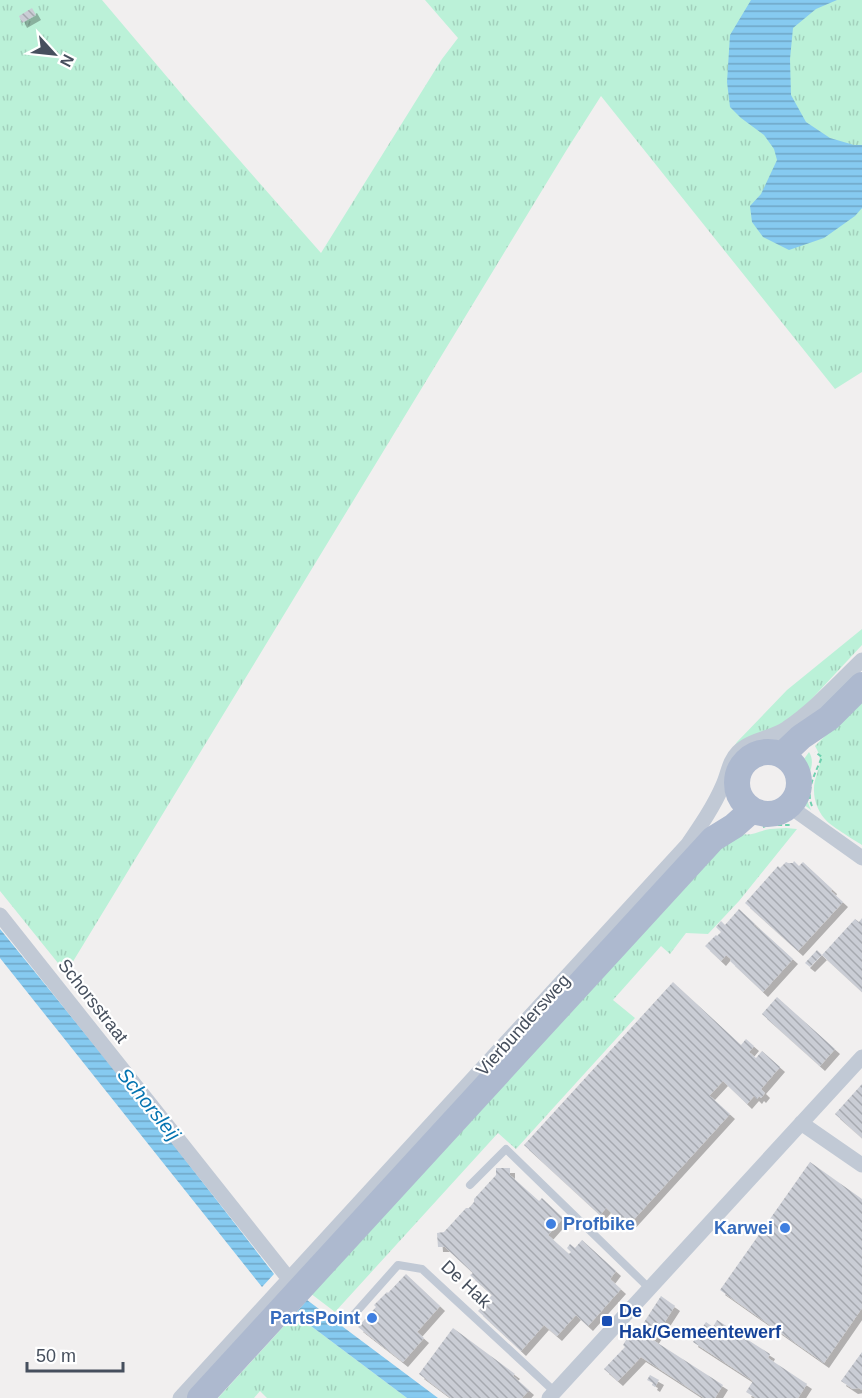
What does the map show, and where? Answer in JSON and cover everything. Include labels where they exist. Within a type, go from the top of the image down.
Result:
[{"type":"main road","points":[[789,760],[810,747],[829,718],[862,685]]},
{"type":"main road","points":[[772,752],[789,760],[799,776],[799,787],[796,798],[789,806],[781,812],[771,814],[761,813],[746,803],[737,786],[738,775],[743,765],[751,757],[772,752]]},
{"type":"main road","name":"Vierbundersweg","points":[[200,1398],[535,1022],[713,839],[734,826],[746,803]]},
{"type":"street","name":"Vierbundersweg","points":[[180,1398],[289,1279],[535,1022],[687,844],[711,809],[724,784],[730,764],[739,752],[789,727],[806,714],[862,660]]},
{"type":"street","points":[[789,806],[862,858]]},
{"type":"street","name":"Schorsstraat","points":[[0,915],[289,1279]]},
{"type":"street","name":"De Hak","points":[[552,1395],[862,1057]]},
{"type":"street","points":[[801,1123],[862,1165]]},
{"type":"lane","points":[[470,1185],[506,1149],[650,1289]]},
{"type":"lane","name":"De Hak","points":[[350,1319],[399,1266],[422,1269],[552,1395]]},
{"type":"green space","points":[[0,0],[102,0],[321,253],[442,59],[458,38],[425,0],[862,0],[862,372],[835,389],[601,96],[66,973],[0,891]]},
{"type":"green space","points":[[862,629],[862,645],[807,704],[784,724],[731,751],[787,690]]},
{"type":"green space","points":[[862,699],[862,845],[824,818],[817,805],[814,785],[820,764],[815,746]]},
{"type":"green space","points":[[809,752],[812,766],[806,790],[811,810],[803,804],[799,792],[800,778],[797,769]]},
{"type":"green space","points":[[786,828],[797,829],[739,901],[708,934],[686,933],[670,954],[661,946],[613,1000],[635,1018],[516,1149],[498,1133],[335,1312],[310,1293],[735,831],[748,834]]},
{"type":"green space","points":[[295,1314],[407,1398],[267,1398],[260,1391],[254,1398],[218,1398]]},
{"type":"water","points":[[751,0],[837,0],[816,9],[793,28],[790,59],[791,95],[806,122],[830,138],[862,145],[862,208],[855,216],[824,238],[789,250],[763,237],[752,222],[750,206],[761,194],[777,160],[774,149],[764,135],[730,107],[727,82],[730,35]]},
{"type":"water","points":[[0,929],[131,1090],[274,1274],[262,1287],[0,958]]},
{"type":"water","points":[[307,1300],[438,1398],[407,1398],[295,1314]]},
{"type":"building","points":[[32,8],[36,15],[22,23],[19,16]]},
{"type":"building","points":[[794,861],[799,866],[803,862],[843,902],[798,951],[745,903],[778,866],[780,868],[786,862],[793,863]]},
{"type":"building","points":[[739,909],[793,959],[763,992],[726,955],[721,961],[705,946],[721,932],[716,927],[721,921],[725,925]]},
{"type":"building","points":[[862,918],[862,992],[822,955],[855,919],[859,922]]},
{"type":"building","points":[[817,950],[822,955],[810,967],[805,963]]},
{"type":"building","points":[[673,982],[741,1045],[746,1039],[754,1046],[749,1052],[756,1058],[762,1051],[780,1067],[761,1089],[765,1093],[761,1098],[759,1096],[757,1099],[754,1096],[747,1104],[723,1081],[710,1096],[730,1114],[627,1227],[606,1208],[600,1215],[524,1145]]},
{"type":"building","points":[[777,997],[835,1049],[820,1066],[762,1014]]},
{"type":"building","points":[[862,1084],[862,1138],[835,1114]]},
{"type":"building","points":[[810,1162],[862,1199],[862,1308],[824,1363],[720,1290]]},
{"type":"building","points":[[496,1168],[510,1168],[510,1175],[539,1201],[542,1198],[563,1218],[548,1235],[569,1254],[571,1252],[567,1248],[570,1244],[575,1248],[582,1240],[616,1271],[610,1279],[621,1289],[588,1326],[576,1315],[557,1336],[544,1325],[521,1351],[478,1311],[492,1295],[470,1275],[473,1273],[445,1247],[438,1247],[437,1233],[444,1232],[466,1208],[469,1208],[474,1199],[496,1175]]},
{"type":"building","points":[[406,1274],[440,1306],[417,1332],[424,1338],[403,1362],[358,1327],[376,1307],[374,1305]]},
{"type":"building","points":[[661,1296],[675,1306],[653,1340],[723,1385],[715,1398],[704,1398],[641,1357],[618,1381],[604,1369],[625,1347],[623,1345],[634,1327],[639,1330]]},
{"type":"building","points":[[717,1320],[770,1354],[768,1358],[807,1384],[798,1398],[756,1398],[746,1392],[753,1381],[693,1342],[706,1322],[713,1327]]},
{"type":"building","points":[[453,1328],[515,1374],[513,1376],[529,1390],[522,1398],[451,1398],[419,1374]]},
{"type":"building","points":[[862,1352],[862,1390],[853,1389],[841,1381]]},
{"type":"building","points":[[650,1375],[659,1380],[655,1387],[647,1380]]},
{"type":"place","name":"Profbike","points":[[551,1224]]},
{"type":"place","name":"Karwei","points":[[785,1228]]},
{"type":"place","name":"PartsPoint","points":[[372,1318]]},
{"type":"place","name":"De Hak/Gemeentewerf","points":[[607,1321]]},
{"type":"water label","name":"Schorsleij","points":[[149,1104]]}]
